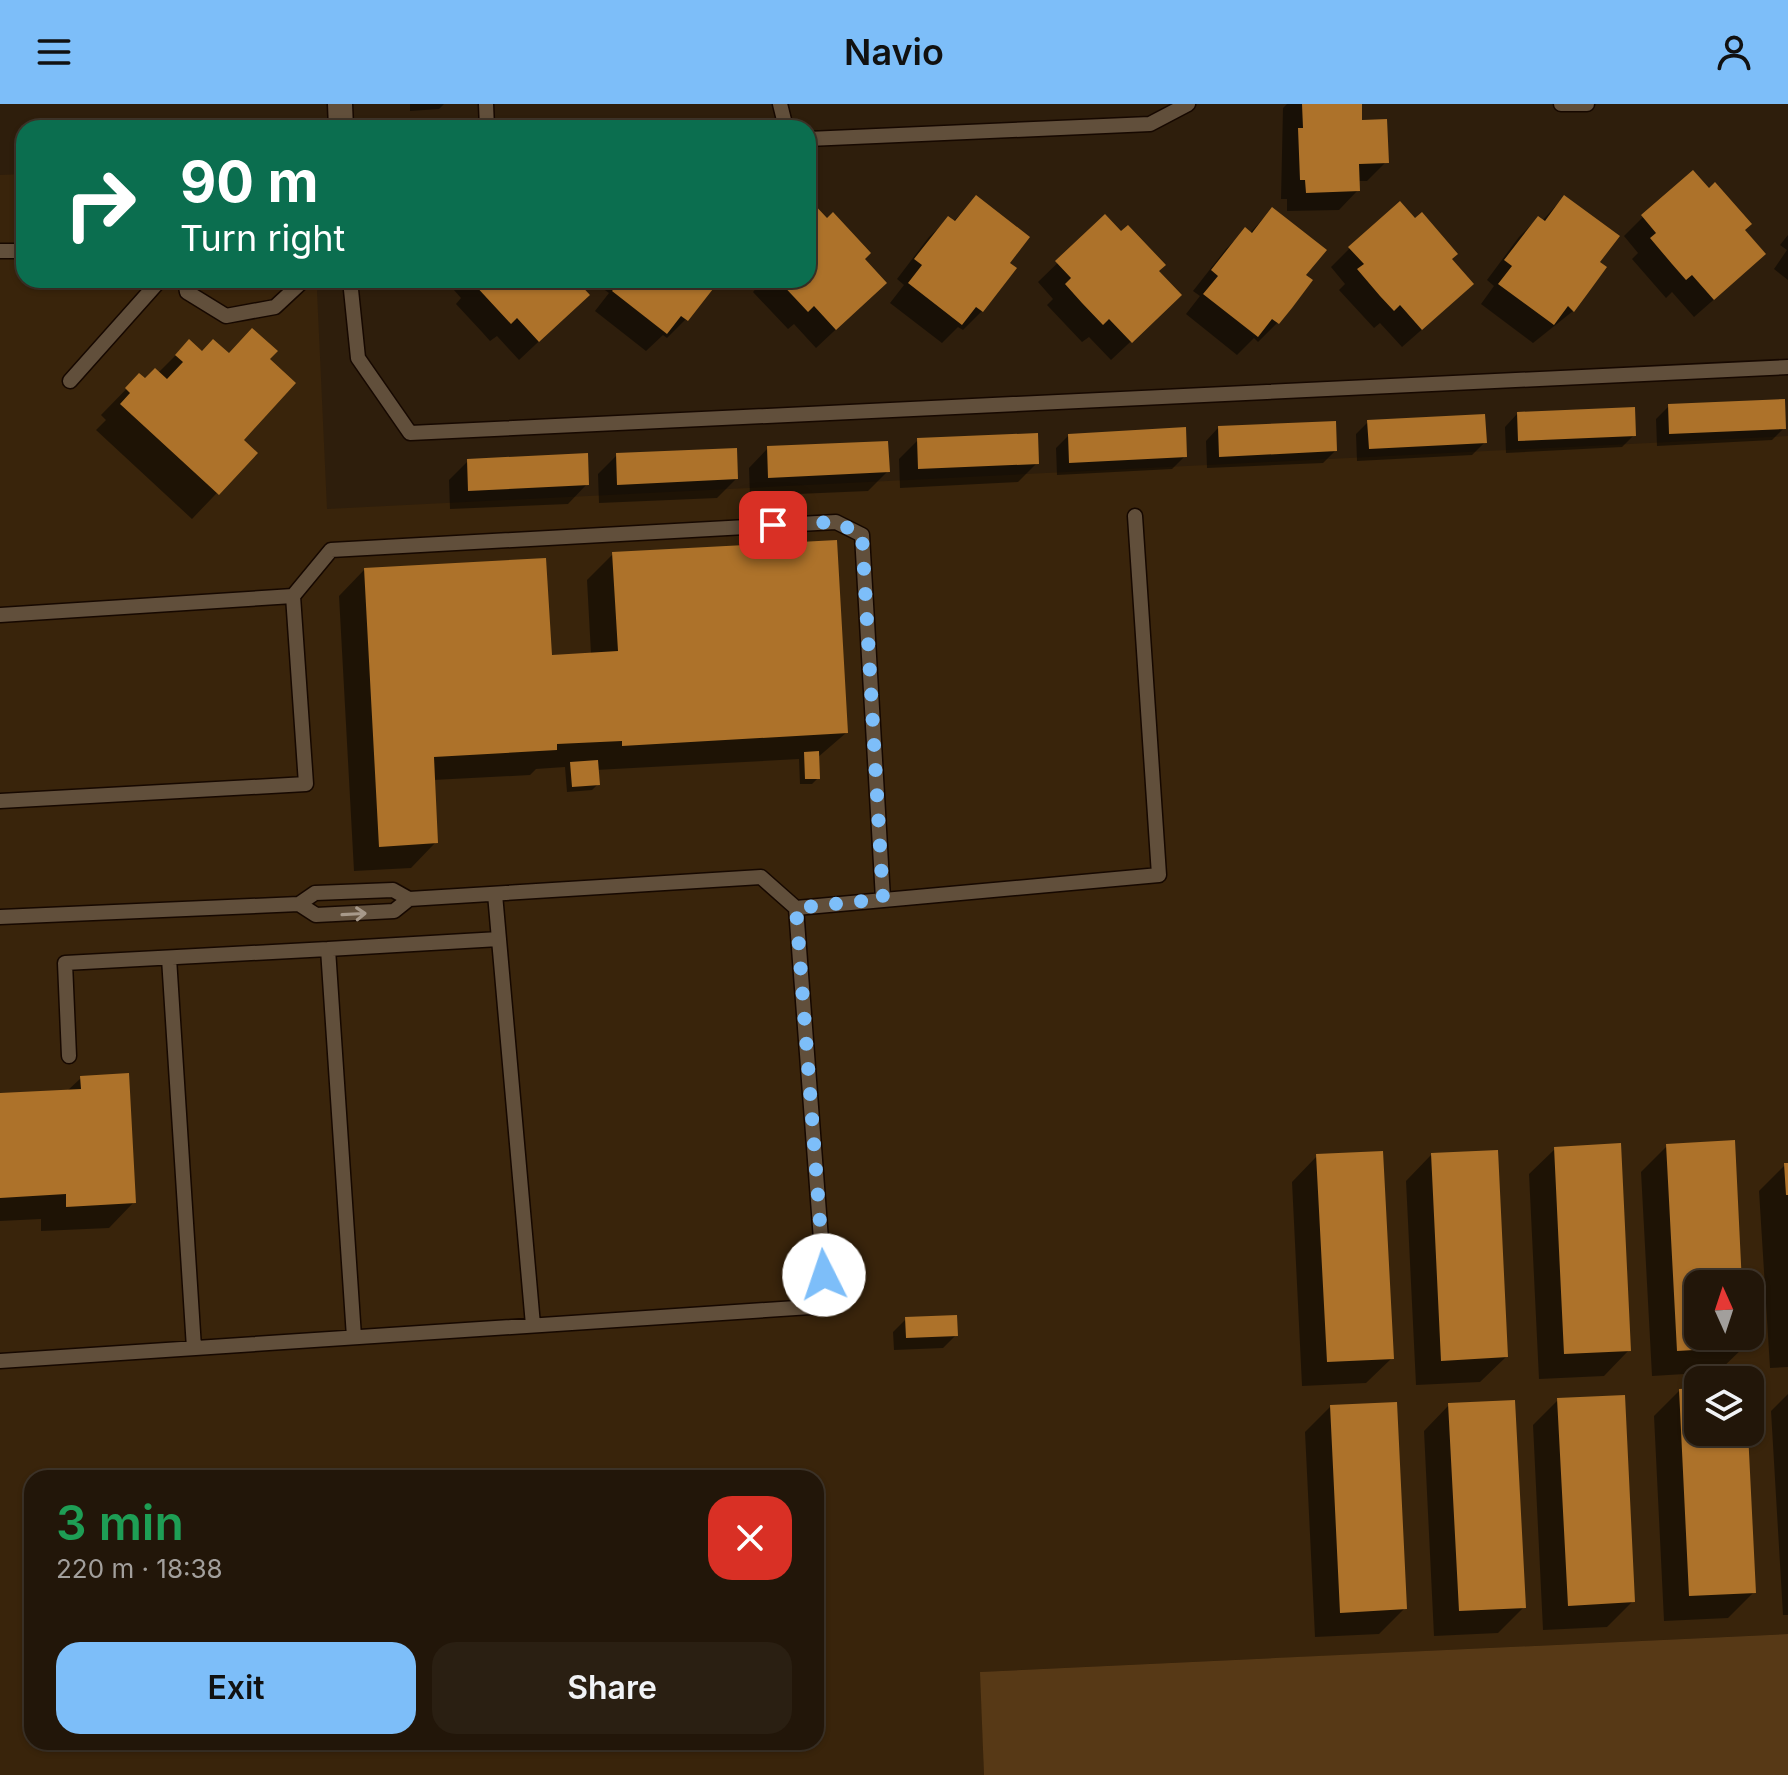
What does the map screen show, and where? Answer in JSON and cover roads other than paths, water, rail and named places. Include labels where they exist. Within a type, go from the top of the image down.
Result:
[{"type":"lane","points":[[816,139],[1150,124],[1188,104]]},
{"type":"lane","points":[[1561,104],[1587,104]]},
{"type":"lane","points":[[70,381],[153,288]]},
{"type":"lane","points":[[186,288],[187,292],[226,316],[275,307],[295,288]]},
{"type":"lane","points":[[351,288],[358,358],[410,433],[1788,367]]},
{"type":"lane","points":[[796,908],[1159,875],[1135,516]]},
{"type":"lane","points":[[0,801],[306,784],[293,596],[331,550],[836,522],[862,535],[883,899]]},
{"type":"lane","points":[[0,615],[293,596]]},
{"type":"lane","points":[[0,917],[299,904],[315,893],[393,890],[409,899],[761,877],[796,908],[826,1306],[0,1361]]},
{"type":"lane","points":[[495,894],[533,1325]]},
{"type":"lane","points":[[299,904],[316,915],[394,911],[409,899]]},
{"type":"lane","points":[[69,1056],[65,963],[499,939]]},
{"type":"lane","points":[[328,949],[354,1337]]},
{"type":"lane","points":[[169,958],[194,1348]]}]
